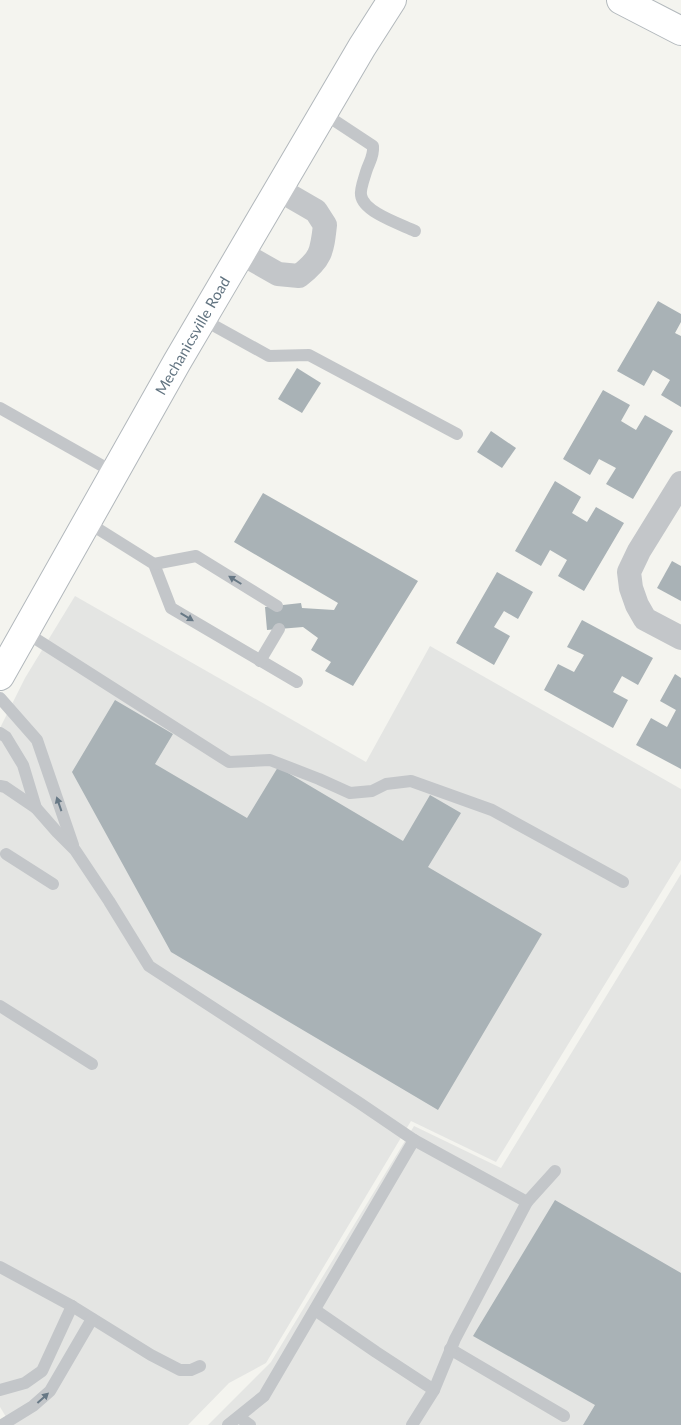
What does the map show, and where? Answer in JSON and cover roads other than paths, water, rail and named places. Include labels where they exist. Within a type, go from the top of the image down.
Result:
[{"type":"street","name":"Mechanicsville Road","points":[[0,676],[202,320],[362,46],[392,0]]},
{"type":"street","points":[[621,0],[681,32]]},
{"type":"street","points":[[241,253],[278,274],[300,276],[314,263],[321,252],[325,225],[316,211],[278,189]]},
{"type":"street","points":[[681,483],[638,550],[629,572],[631,588],[637,605],[645,619],[681,638]]},
{"type":"lane","points":[[323,114],[373,146],[374,156],[367,168],[360,194],[365,205],[376,213],[415,231]]},
{"type":"lane","points":[[202,320],[269,356],[310,355],[457,434]]},
{"type":"lane","points":[[0,408],[115,473]]},
{"type":"lane","points":[[87,522],[154,564],[171,608],[297,682]]},
{"type":"lane","points":[[154,564],[196,556],[277,606]]},
{"type":"lane","points":[[260,661],[279,629]]},
{"type":"lane","points":[[25,632],[229,762],[270,760],[350,793],[372,791],[386,784],[411,781],[492,810],[623,882]]},
{"type":"lane","points":[[0,698],[37,740],[74,850]]},
{"type":"lane","points":[[0,733],[6,737],[24,765],[36,808]]},
{"type":"lane","points":[[0,786],[5,787],[36,808],[74,850],[109,901],[149,966],[350,1096],[414,1140],[527,1202]]},
{"type":"lane","points":[[6,854],[53,884]]},
{"type":"lane","points":[[0,1006],[92,1064]]},
{"type":"lane","points":[[228,1425],[264,1396],[414,1140]]},
{"type":"lane","points":[[412,1425],[434,1390],[450,1349],[527,1202],[555,1171]]},
{"type":"lane","points":[[0,1267],[72,1306],[151,1355],[180,1370],[192,1370],[200,1366]]},
{"type":"lane","points":[[0,1390],[26,1383],[42,1371],[72,1306]]},
{"type":"lane","points":[[315,1310],[434,1390]]},
{"type":"lane","points":[[2,1425],[34,1406],[50,1392],[92,1320]]},
{"type":"lane","points":[[450,1349],[564,1416]]},
{"type":"lane","points":[[239,1417],[250,1425]]}]
